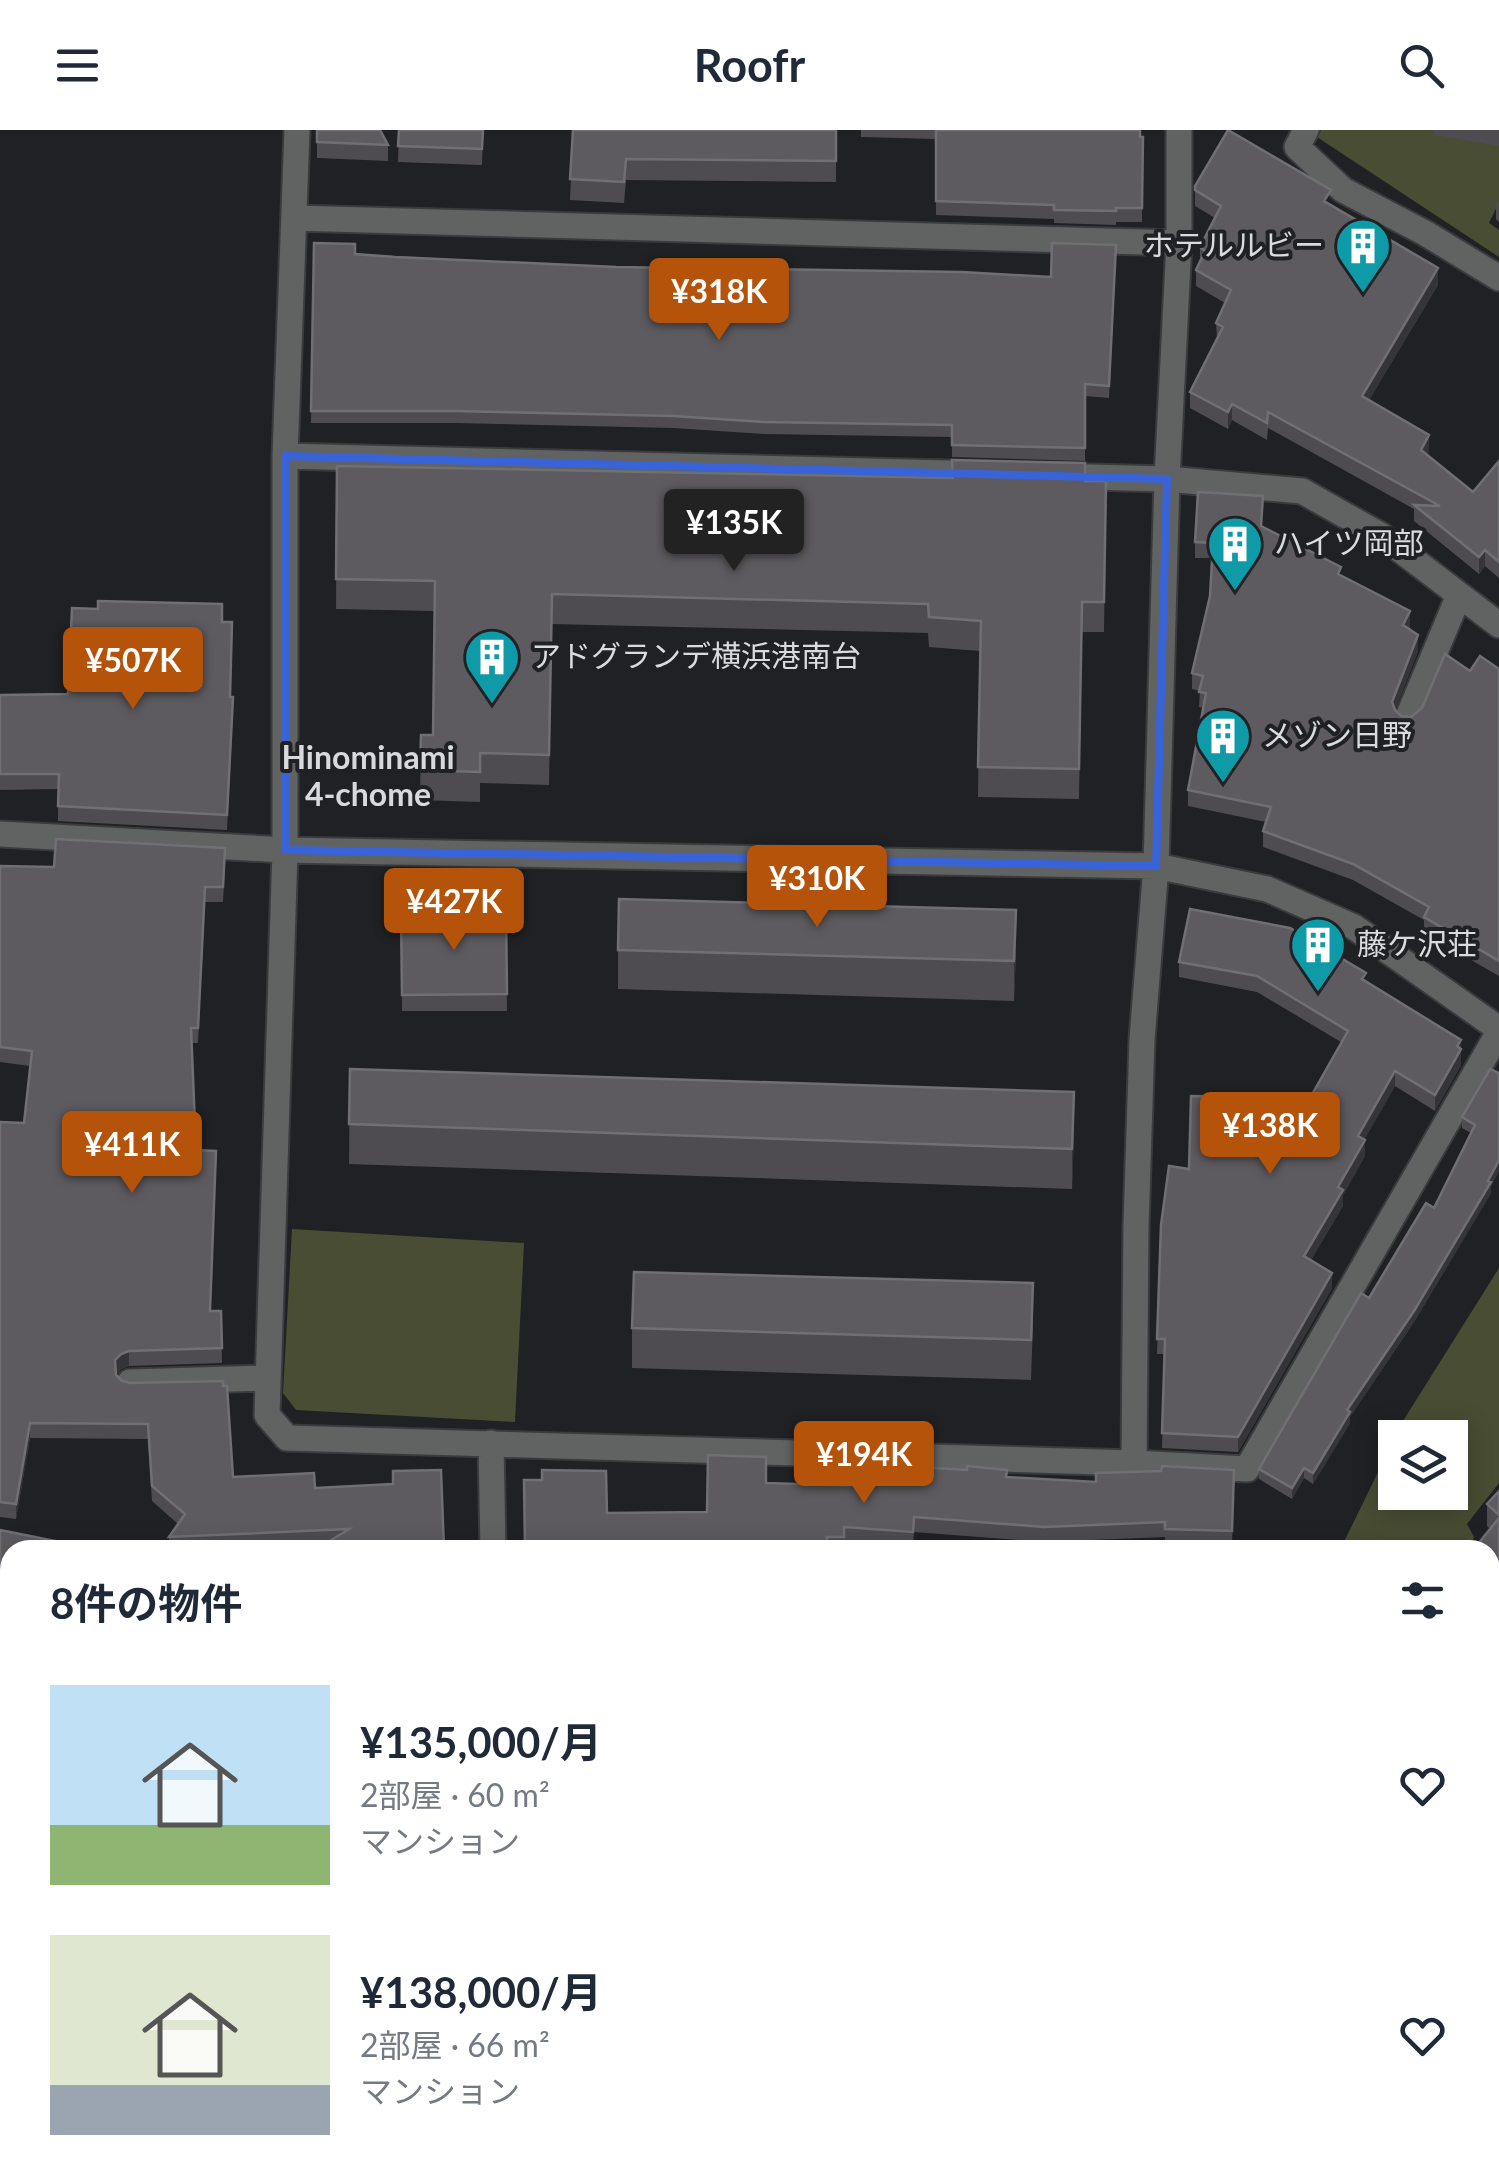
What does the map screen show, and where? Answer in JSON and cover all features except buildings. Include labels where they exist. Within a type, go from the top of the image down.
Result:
[{"type":"street","points":[[0,834],[285,850],[1156,866],[1267,889],[1354,927],[1499,1031],[1247,1469],[287,1438],[267,1415],[285,850],[285,456],[297,130]]},
{"type":"street","points":[[1134,1463],[1142,1040],[1156,866],[1180,130]]},
{"type":"street","points":[[1306,130],[1297,147],[1343,190],[1499,278]]},
{"type":"street","points":[[294,218],[1179,243]]},
{"type":"street","points":[[285,456],[1167,478],[1302,492],[1382,536],[1499,625]]},
{"type":"street","points":[[1408,717],[1459,595]]},
{"type":"street","points":[[130,1382],[268,1378]]},
{"type":"street","points":[[490,1443],[492,1540]]},
{"type":"highlighted area","points":[[285,456],[1167,479],[1156,866],[285,850]]},
{"type":"green space","points":[[1321,130],[1499,130],[1499,202],[1489,223],[1499,230],[1499,257],[1317,137]]},
{"type":"green space","points":[[292,1229],[524,1243],[515,1422],[296,1410],[283,1393]]},
{"type":"green space","points":[[1499,1268],[1499,1483],[1467,1524],[1473,1540],[1345,1540],[1378,1472],[1378,1510],[1468,1510],[1468,1420],[1404,1420]]},
{"type":"place","name":"ホテルルビー","points":[[1363,295]]},
{"type":"place","name":"ハイツ岡部","points":[[1235,593]]},
{"type":"place","name":"アドグランデ横浜港南台","points":[[492,706]]},
{"type":"place","name":"メゾン日野","points":[[1223,785]]},
{"type":"place","name":"藤ケ沢荘","points":[[1318,994]]},
{"type":"district","name":"Hinominami 4-chome","points":[[368,776]]}]
